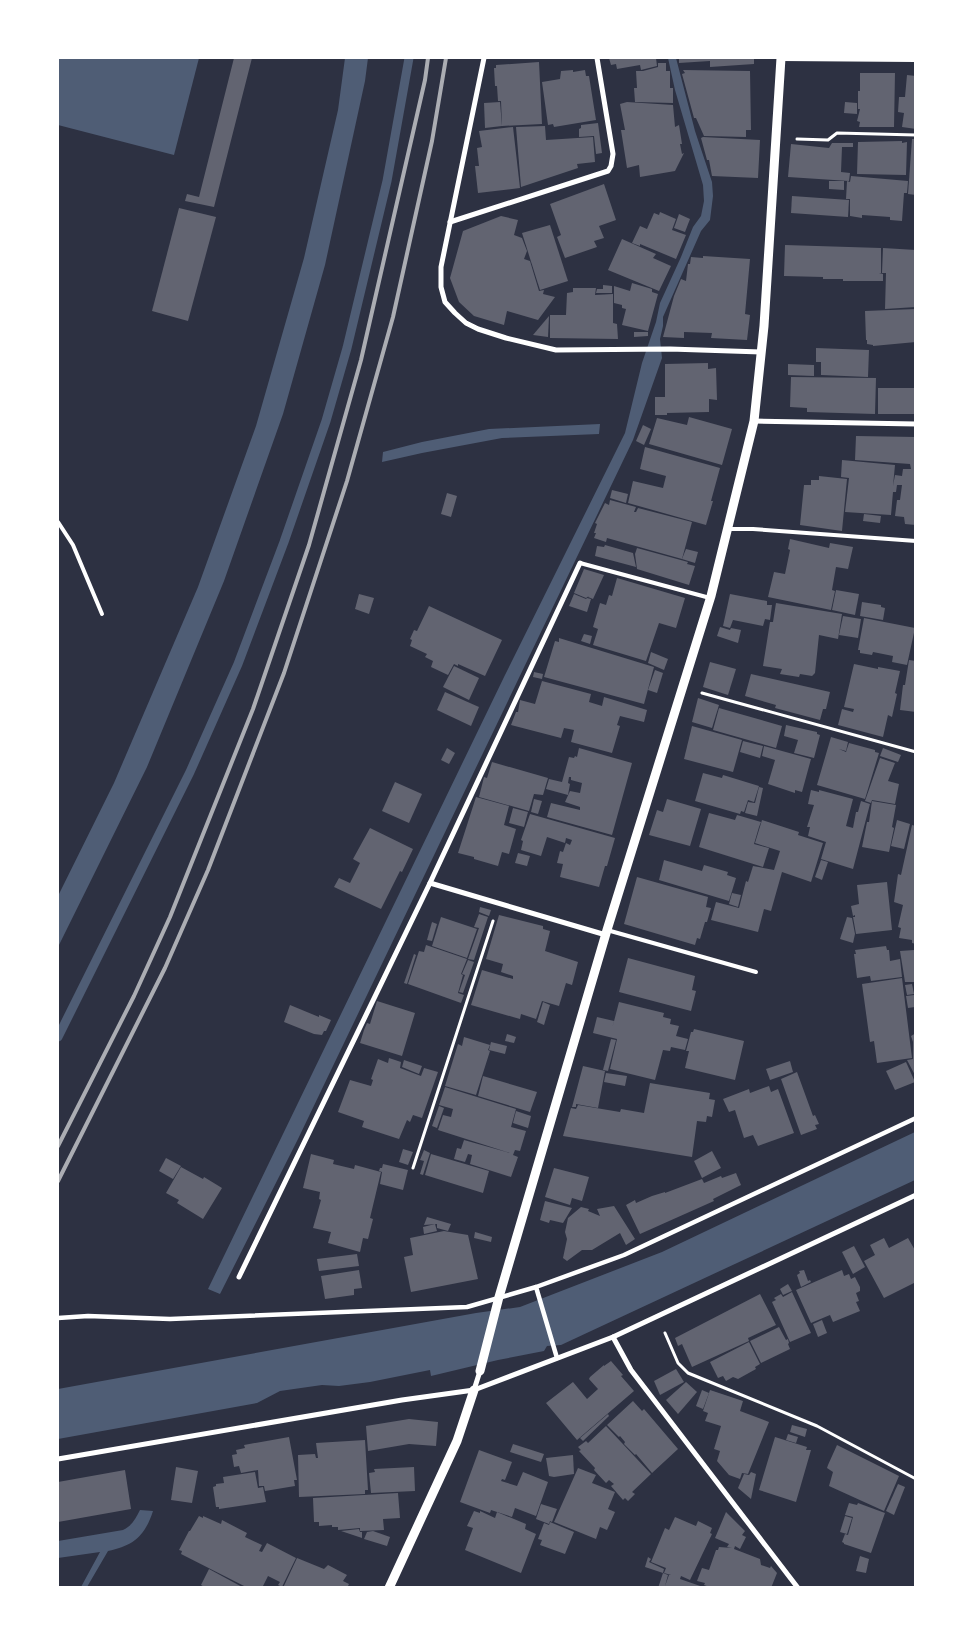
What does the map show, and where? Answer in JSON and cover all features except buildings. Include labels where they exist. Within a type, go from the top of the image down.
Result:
[{"type":"street","points":[[484,58],[441,267],[441,287],[445,302],[466,323],[478,329],[556,350],[670,349],[761,352]]},
{"type":"street","points":[[450,222],[608,171],[613,154],[597,58]]},
{"type":"street","points":[[389,1588],[457,1441],[474,1390],[498,1300],[607,932],[710,598],[754,421],[761,352],[781,58]]},
{"type":"street","points":[[754,421],[916,424]]},
{"type":"street","points":[[239,1277],[430,883],[580,563]]},
{"type":"street","points":[[430,883],[607,932]]},
{"type":"street","points":[[58,1318],[88,1316],[170,1319],[468,1307],[498,1300],[624,1255],[916,1118]]},
{"type":"street","points":[[58,1459],[392,1402],[474,1390],[613,1337],[916,1195]]},
{"type":"street","points":[[536,1287],[557,1358]]},
{"type":"street","points":[[613,1337],[631,1370],[798,1588]]},
{"type":"lane","points":[[781,58],[916,60]]},
{"type":"lane","points":[[58,522],[73,545],[102,614]]},
{"type":"lane","points":[[727,529],[916,541]]},
{"type":"lane","points":[[580,563],[710,598]]},
{"type":"lane","points":[[607,932],[756,972]]},
{"type":"path","points":[[776,138],[828,140],[837,133],[916,135]]},
{"type":"path","points":[[682,687],[916,752]]},
{"type":"path","points":[[413,1168],[498,903]]},
{"type":"path","points":[[657,1317],[678,1363],[688,1373],[817,1426],[916,1479]]},
{"type":"water","points":[[58,58],[199,58],[174,155],[58,125]]},
{"type":"water","points":[[345,58],[368,58],[365,81],[325,265],[283,414],[224,581],[147,767],[58,947],[58,896],[114,783],[198,587],[256,426],[304,258],[338,110]]},
{"type":"water","points":[[668,58],[676,58],[695,131],[712,182],[713,196],[710,220],[701,231],[663,317],[660,339],[662,358],[633,440],[298,1139],[220,1294],[208,1289],[505,675],[625,433],[642,363],[656,322],[660,303],[693,227],[701,216],[704,201],[703,185],[675,90]]},
{"type":"water","points":[[600,424],[599,434],[502,438],[382,462],[383,452],[422,442],[489,429]]},
{"type":"water","points":[[915,1132],[915,1180],[561,1345],[547,1346],[544,1351],[431,1376],[430,1370],[370,1382],[339,1386],[322,1385],[280,1391],[257,1403],[58,1439],[58,1389],[476,1313],[520,1307],[662,1252]]},
{"type":"water","points":[[140,1510],[153,1511],[142,1533],[131,1543],[108,1551],[87,1587],[81,1587],[100,1552],[58,1558],[58,1541],[123,1530],[131,1524]]},
{"type":"waterway","points":[[58,1037],[190,772],[238,664],[284,542],[326,421],[347,348],[387,181],[409,58]]},
{"type":"railway","points":[[58,1146],[134,996],[170,917],[253,709],[309,545],[361,360],[425,80],[428,58]]},
{"type":"railway","points":[[58,1181],[165,968],[208,870],[284,673],[347,481],[393,317],[432,141],[446,58]]}]
